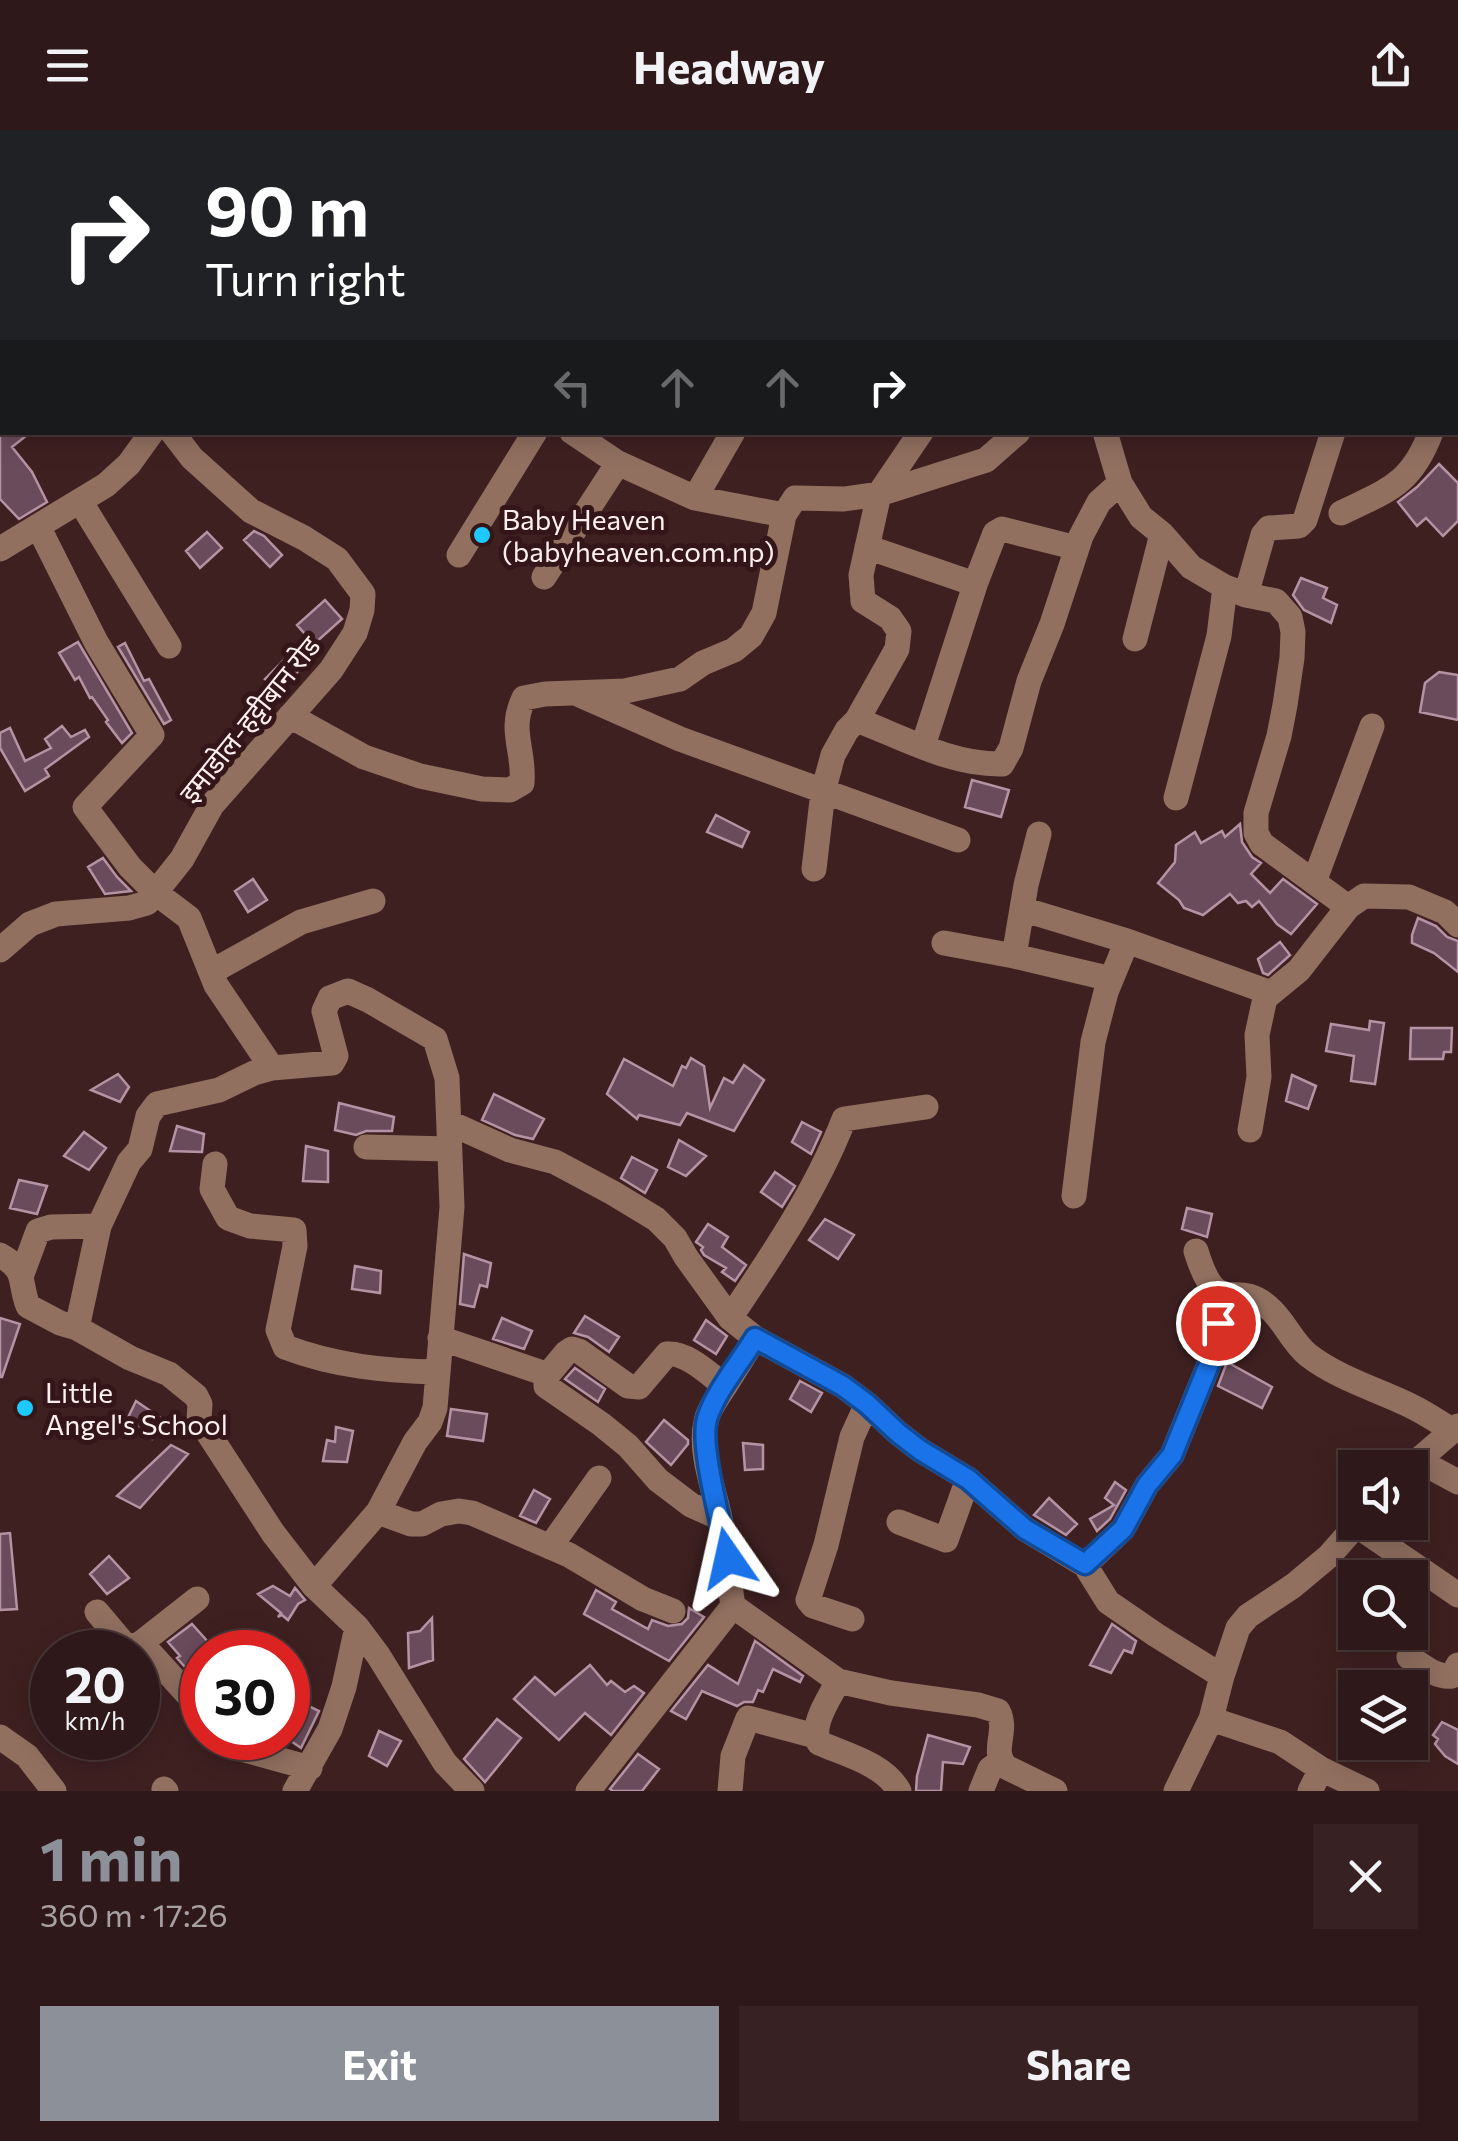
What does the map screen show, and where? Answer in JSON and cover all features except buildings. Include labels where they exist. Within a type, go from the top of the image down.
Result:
[{"type":"street","points":[[0,549],[106,486],[129,464],[150,435]]},
{"type":"street","name":"इमाडोल-हट्टीबान रोड","points":[[156,893],[182,859],[212,805],[331,670],[354,633],[363,594],[337,559],[251,511],[192,458],[174,435]]},
{"type":"street","points":[[459,555],[533,435]]},
{"type":"street","points":[[576,435],[618,464],[696,498],[784,515]]},
{"type":"street","points":[[696,498],[731,435]]},
{"type":"street","points":[[814,869],[823,792],[833,754],[858,720],[897,649],[899,630],[890,618],[863,601],[861,575],[879,494],[919,435]]},
{"type":"street","points":[[290,716],[364,758],[420,776],[482,789],[510,790],[522,783],[524,766],[516,713],[524,698],[625,691],[680,679],[734,650],[751,636],[764,613],[784,515],[795,498],[844,499],[879,494],[986,460],[1015,435]]},
{"type":"street","points":[[1106,435],[1120,483],[1142,518],[1191,567],[1236,590],[1276,600],[1290,617],[1292,658],[1286,705],[1256,813],[1256,833],[1262,844],[1348,907]]},
{"type":"street","points":[[1176,798],[1219,636],[1236,590],[1269,528],[1299,526],[1305,520],[1333,435]]},
{"type":"street","points":[[1341,514],[1404,480],[1422,457],[1430,435]]},
{"type":"street","points":[[544,577],[618,464]]},
{"type":"street","points":[[858,720],[948,757],[1002,764],[1011,748],[1029,681],[1076,548],[1099,502],[1120,483]]},
{"type":"street","points":[[80,501],[169,646]]},
{"type":"street","points":[[38,526],[96,642],[152,735],[86,807],[130,868],[189,918],[216,985],[272,1068]]},
{"type":"street","points":[[923,746],[995,534],[1002,529],[1076,548]]},
{"type":"street","points":[[1135,639],[1162,534]]},
{"type":"street","points":[[867,548],[976,582]]},
{"type":"street","points":[[576,692],[680,739],[958,840]]},
{"type":"street","points":[[1314,882],[1372,726]]},
{"type":"street","points":[[1014,956],[1038,834]]},
{"type":"street","points":[[0,950],[30,924],[56,914],[130,908],[146,903],[156,893]]},
{"type":"street","points":[[1250,1130],[1259,1077],[1257,1036],[1265,998],[1299,970],[1348,907],[1364,896],[1409,898],[1444,912],[1458,925]]},
{"type":"street","points":[[211,972],[301,922],[373,901]]},
{"type":"street","points":[[1022,909],[1127,941],[1271,993]]},
{"type":"street","points":[[1074,1196],[1093,1042],[1127,941]]},
{"type":"street","points":[[944,944],[1014,956],[1111,980]]},
{"type":"street","points":[[77,1328],[99,1226],[129,1162],[140,1149],[148,1116],[157,1104],[219,1090],[254,1072],[332,1063],[336,1056],[324,1012],[330,998],[348,992],[435,1039],[447,1078],[452,1207],[435,1408],[378,1512],[314,1586]]},
{"type":"street","points":[[730,1318],[804,1202],[844,1119],[926,1107]]},
{"type":"street","points":[[366,1147],[450,1136],[510,1150],[555,1162],[656,1218],[675,1238],[730,1318],[755,1338],[843,1386],[920,1450],[968,1479],[1025,1529],[1085,1564],[1108,1602],[1222,1676]]},
{"type":"street","points":[[215,1164],[212,1189],[228,1218],[250,1226],[294,1230],[295,1246],[278,1330],[284,1347],[376,1370],[438,1372]]},
{"type":"street","points":[[99,1226],[38,1231],[22,1274],[21,1288],[28,1306],[168,1374],[196,1396],[200,1419],[273,1533],[314,1586],[357,1627],[444,1763],[471,1791]]},
{"type":"street","points":[[1196,1251],[1204,1278],[1213,1289],[1223,1295],[1256,1298],[1269,1307],[1310,1356],[1456,1428],[1428,1451]]},
{"type":"street","points":[[0,1255],[14,1263],[22,1274]]},
{"type":"street","points":[[1085,1564],[1123,1529],[1147,1485],[1172,1455],[1214,1352],[1223,1295]]},
{"type":"street","points":[[440,1338],[529,1366],[546,1377]]},
{"type":"street","points":[[755,1338],[706,1422],[706,1449],[733,1606],[838,1680],[890,1693],[978,1704],[998,1711],[1003,1725],[1000,1762],[1055,1791]]},
{"type":"street","points":[[720,1518],[691,1504],[658,1480],[602,1424],[546,1386],[546,1377],[572,1350],[628,1386],[639,1387],[673,1352],[725,1386]]},
{"type":"street","points":[[852,1619],[813,1606],[808,1600],[826,1546],[852,1437],[867,1404]]},
{"type":"street","points":[[1428,1470],[1458,1482]]},
{"type":"street","points":[[550,1547],[599,1478]]},
{"type":"street","points":[[899,1522],[946,1540],[968,1479]]},
{"type":"street","points":[[378,1512],[410,1524],[422,1524],[441,1514],[472,1513],[569,1555],[643,1599],[673,1611]]},
{"type":"street","points":[[1176,1791],[1212,1720],[1238,1628],[1248,1616],[1330,1556],[1344,1540]]},
{"type":"street","points":[[1380,1540],[1458,1595]]},
{"type":"street","points":[[158,1630],[197,1599]]},
{"type":"street","points":[[588,1791],[733,1606]]},
{"type":"street","points":[[97,1612],[112,1630]]},
{"type":"street","points":[[296,1791],[330,1729],[357,1627]]},
{"type":"street","points":[[1408,1657],[1446,1677],[1452,1676],[1458,1664]]},
{"type":"street","points":[[160,1665],[180,1686]]},
{"type":"street","points":[[838,1680],[816,1725],[815,1736],[819,1743],[892,1778],[899,1791]]},
{"type":"street","points":[[730,1791],[732,1756],[748,1718],[815,1736]]},
{"type":"street","points":[[1212,1720],[1280,1742],[1315,1780],[1366,1791]]},
{"type":"street","points":[[0,1737],[27,1756],[54,1791]]},
{"type":"street","points":[[281,1760],[310,1768]]},
{"type":"street","points":[[981,1791],[990,1769],[1000,1762]]},
{"type":"place","name":"Baby Heaven (babyheaven.com.np)","points":[[482,535]]},
{"type":"place","name":"Little Angel's School","points":[[25,1408]]},
{"type":"route","points":[[728,1558],[706,1449],[706,1422],[714,1402],[755,1338],[843,1386],[920,1450],[968,1479],[1025,1529],[1085,1564],[1123,1529],[1147,1485],[1172,1455],[1214,1352],[1218,1323]]}]
